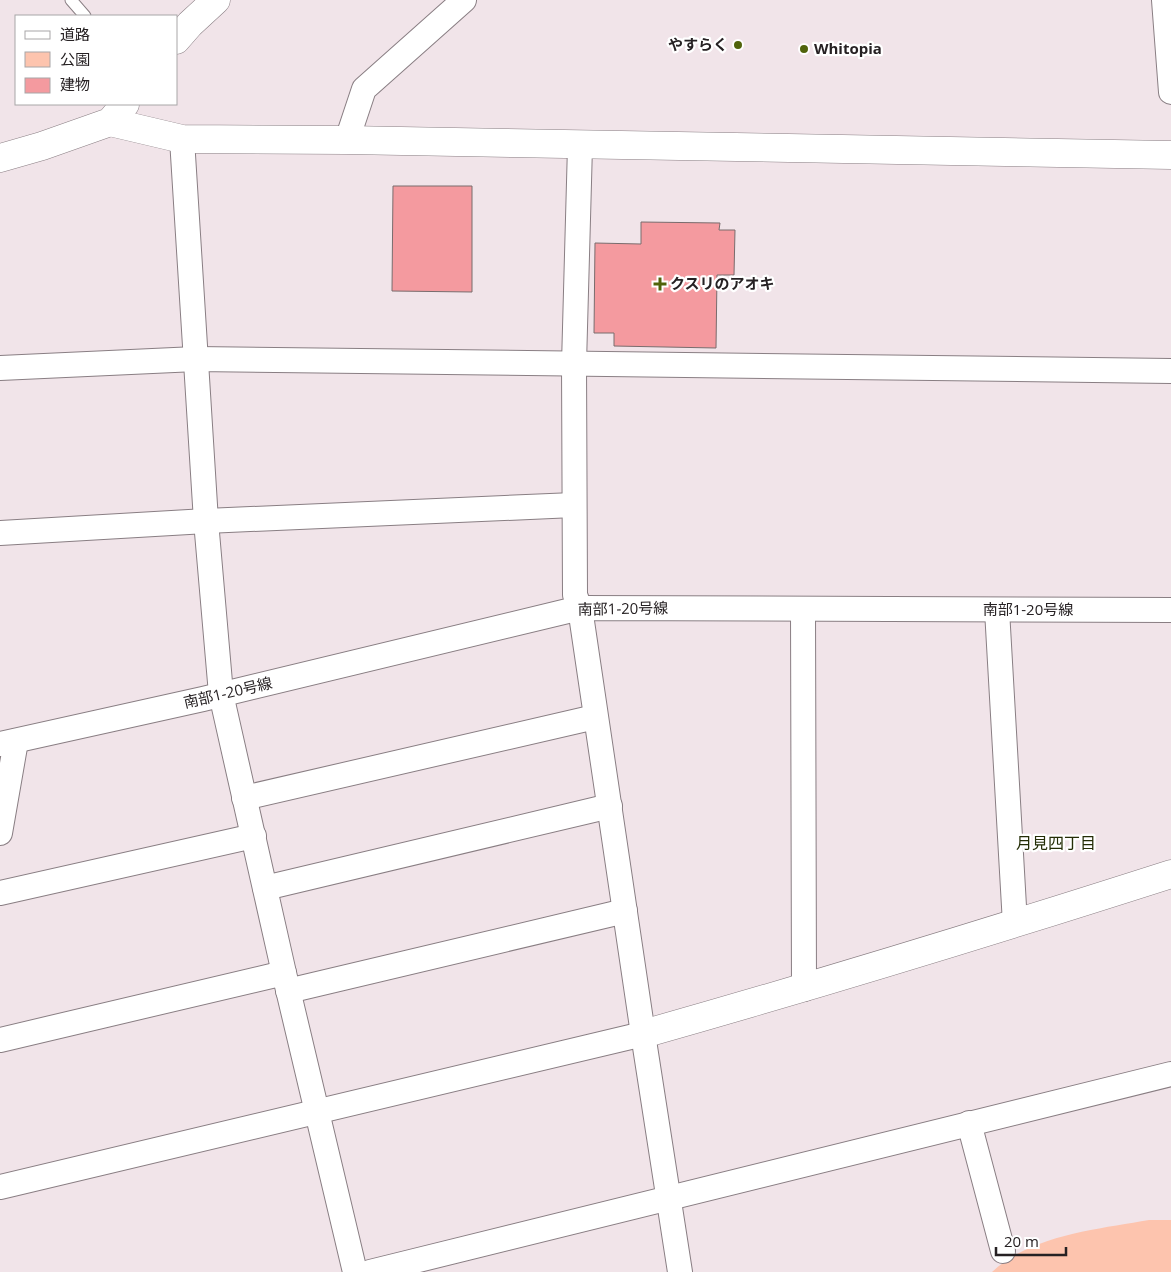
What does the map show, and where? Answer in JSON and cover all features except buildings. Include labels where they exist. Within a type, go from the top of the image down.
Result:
[{"type":"street","points":[[178,38],[216,0]]},
{"type":"street","points":[[347,140],[364,89],[464,0]]},
{"type":"street","points":[[1164,0],[1171,92]]},
{"type":"street","points":[[0,158],[42,146],[118,113],[182,139],[347,140],[580,146],[1171,155]]},
{"type":"street","points":[[182,139],[206,521],[221,694],[286,982],[355,1272]]},
{"type":"street","points":[[580,146],[574,364],[575,595],[580,608],[680,1272]]},
{"type":"street","points":[[0,368],[196,359],[1171,371]]},
{"type":"street","points":[[0,532],[574,505]]},
{"type":"street","name":"南部1-20号線","points":[[8,743],[580,608],[1171,610]]},
{"type":"street","points":[[803,609],[804,989]]},
{"type":"street","points":[[997,610],[1015,924]]},
{"type":"street","points":[[244,798],[595,716]]},
{"type":"street","points":[[0,833],[8,743]]},
{"type":"street","points":[[265,888],[610,806]]},
{"type":"street","points":[[0,893],[254,836]]},
{"type":"street","points":[[0,1187],[643,1034],[804,989],[1171,874]]},
{"type":"street","points":[[0,1040],[625,911]]},
{"type":"street","points":[[370,1272],[1171,1074]]},
{"type":"street","points":[[969,1123],[1003,1251]]},
{"type":"lane","points":[[71,0],[84,15]]},
{"type":"green space","points":[[1149,1220],[1171,1220],[1171,1272],[992,1272],[1026,1250],[1046,1242],[1088,1231]]},
{"type":"place","name":"やすらく","points":[[738,45]]},
{"type":"place","name":"Whitopia","points":[[804,49]]},
{"type":"place","name":"クスリのアオキ","points":[[660,284]]},
{"type":"district","name":"月見四丁目","points":[[1056,843]]}]
